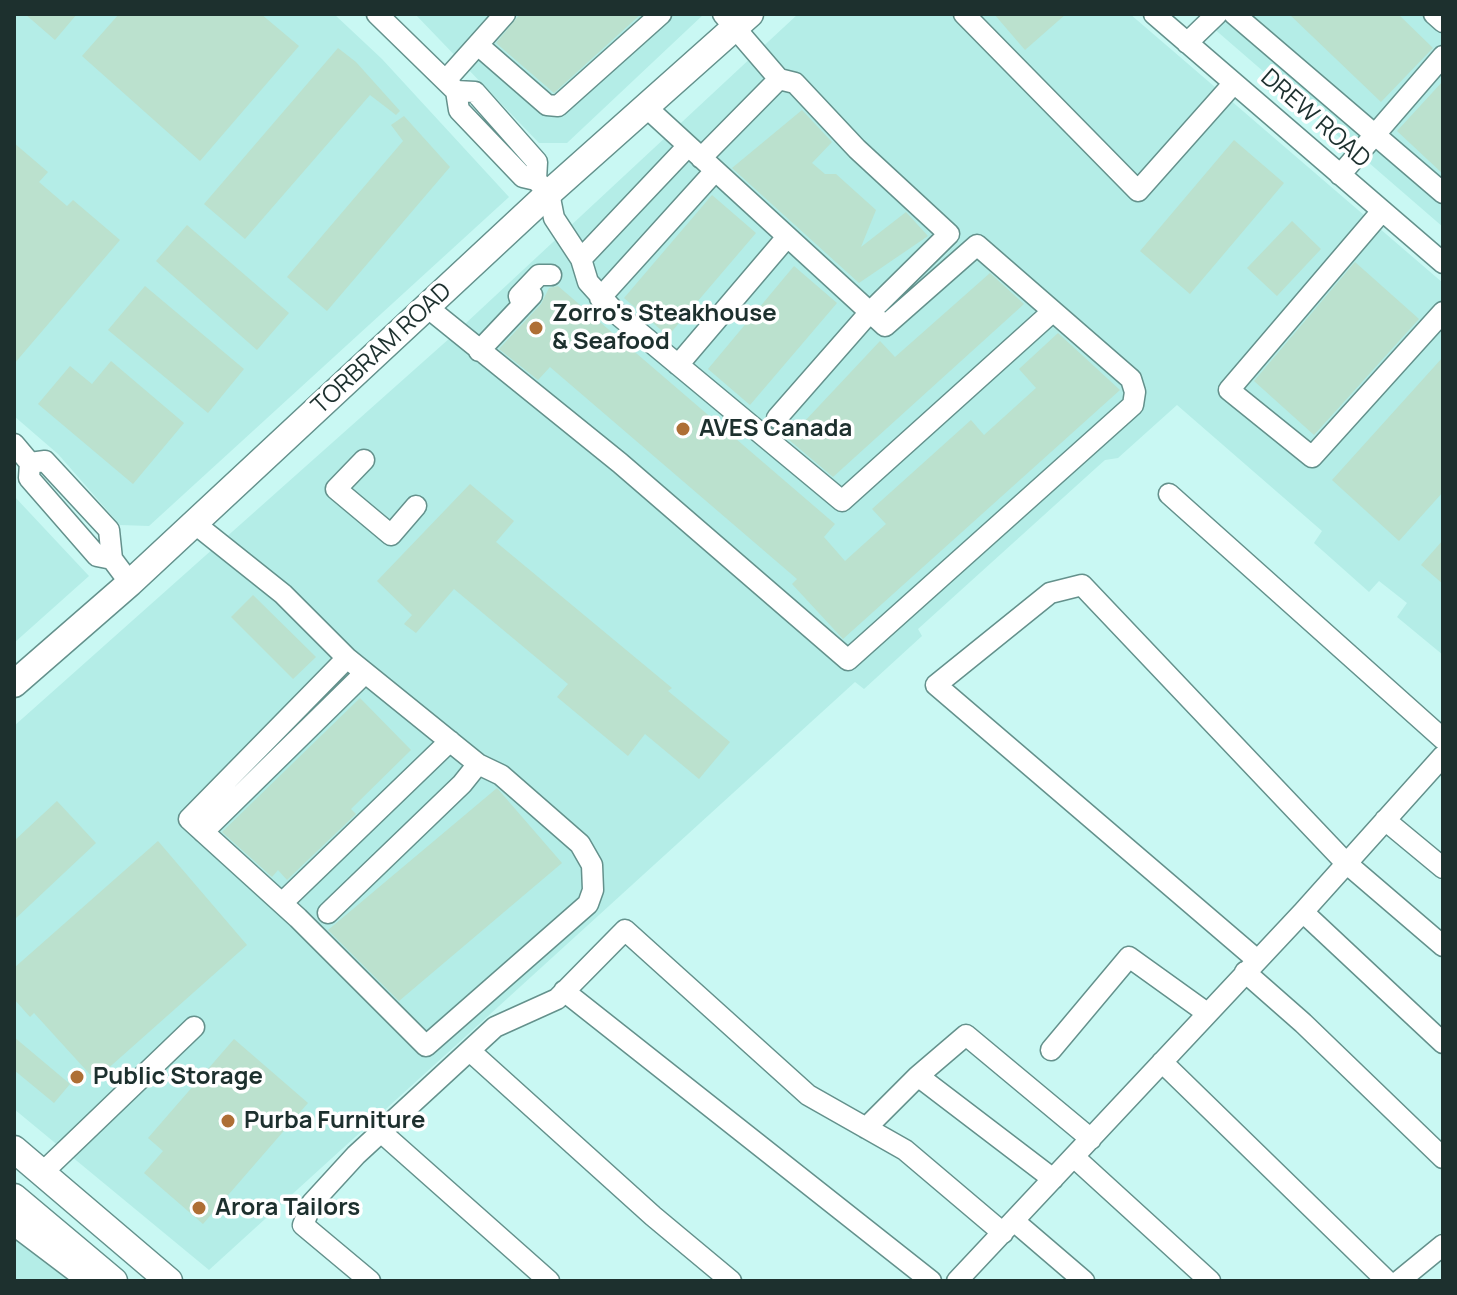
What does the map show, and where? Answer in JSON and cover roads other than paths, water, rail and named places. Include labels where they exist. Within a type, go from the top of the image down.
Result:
[{"type":"main road","name":"TORBRAM ROAD","points":[[14,684],[130,583],[427,307],[542,186],[646,107],[736,18]]},
{"type":"main road","points":[[14,1149],[169,1281]]},
{"type":"main road","points":[[42,1173],[15,1207],[114,1281]]},
{"type":"street","points":[[451,86],[478,45],[505,14]]},
{"type":"street","points":[[478,45],[547,105],[558,106],[661,14]]},
{"type":"street","points":[[964,14],[1138,191],[1234,83]]},
{"type":"street","name":"DREW ROAD","points":[[1154,14],[1443,263]]},
{"type":"street","points":[[1187,43],[1217,14]]},
{"type":"street","points":[[1234,14],[1443,193]]},
{"type":"street","points":[[1434,14],[1443,22]]},
{"type":"street","points":[[390,18],[451,86],[459,110],[523,177],[542,186],[554,218],[578,254],[588,282],[600,298],[842,501],[1052,312]]},
{"type":"street","points":[[736,18],[779,79],[795,83],[857,149],[949,234],[870,312],[777,418]]},
{"type":"street","points":[[1340,175],[1443,56]]},
{"type":"street","points":[[479,351],[536,290],[701,158],[779,79]]},
{"type":"street","points":[[427,307],[620,463],[848,660],[1133,405],[1135,392],[1131,379],[977,245],[885,326],[646,107]]},
{"type":"street","points":[[600,298],[701,158]]},
{"type":"street","points":[[1382,211],[1229,390],[1312,457],[1443,312]]},
{"type":"street","points":[[678,365],[787,237]]},
{"type":"street","points":[[14,444],[30,463],[29,478],[97,556],[112,559],[130,583]]},
{"type":"street","points":[[364,460],[336,489],[391,535],[416,506]]},
{"type":"street","points":[[1169,494],[1443,739]]},
{"type":"street","points":[[194,523],[283,594],[365,673],[478,764],[501,775],[580,844],[592,865],[593,890],[588,904],[426,1046],[282,903],[189,819],[347,658]]},
{"type":"street","points":[[1443,946],[1345,862],[1082,585],[1050,593],[936,685],[1250,966],[1303,1023],[1443,1158]]},
{"type":"street","points":[[203,832],[365,673]]},
{"type":"street","points":[[282,903],[450,741]]},
{"type":"street","points":[[328,913],[462,784],[478,764]]},
{"type":"street","points":[[957,1281],[1303,912],[1345,862],[1438,769]]},
{"type":"street","points":[[1385,820],[1443,868]]},
{"type":"street","points":[[1303,912],[1443,1043]]},
{"type":"street","points":[[370,1281],[303,1225],[312,1203],[381,1132],[495,1027],[557,999],[625,930],[808,1095],[905,1150],[1084,1281]]},
{"type":"street","points":[[1051,1050],[1129,957],[1207,1013]]},
{"type":"street","points":[[564,991],[931,1281]]},
{"type":"street","points":[[42,1173],[194,1027]]},
{"type":"street","points":[[866,1128],[918,1076],[966,1035],[1091,1139]]},
{"type":"street","points":[[470,1051],[653,1216],[731,1281]]},
{"type":"street","points":[[1162,1062],[1387,1281]]},
{"type":"street","points":[[918,1076],[1053,1179]]},
{"type":"street","points":[[381,1132],[549,1281]]},
{"type":"street","points":[[1074,1157],[1210,1281]]},
{"type":"street","points":[[15,1207],[88,1281]]},
{"type":"street","points":[[1399,1281],[1443,1245]]},
{"type":"place","name":"Zorro's Steakhouse & Seafood","points":[[536,328]]},
{"type":"place","name":"AVES Canada","points":[[683,429]]},
{"type":"place","name":"Public Storage","points":[[77,1077]]},
{"type":"place","name":"Purba Furniture","points":[[228,1121]]},
{"type":"place","name":"Arora Tailors","points":[[199,1208]]}]
